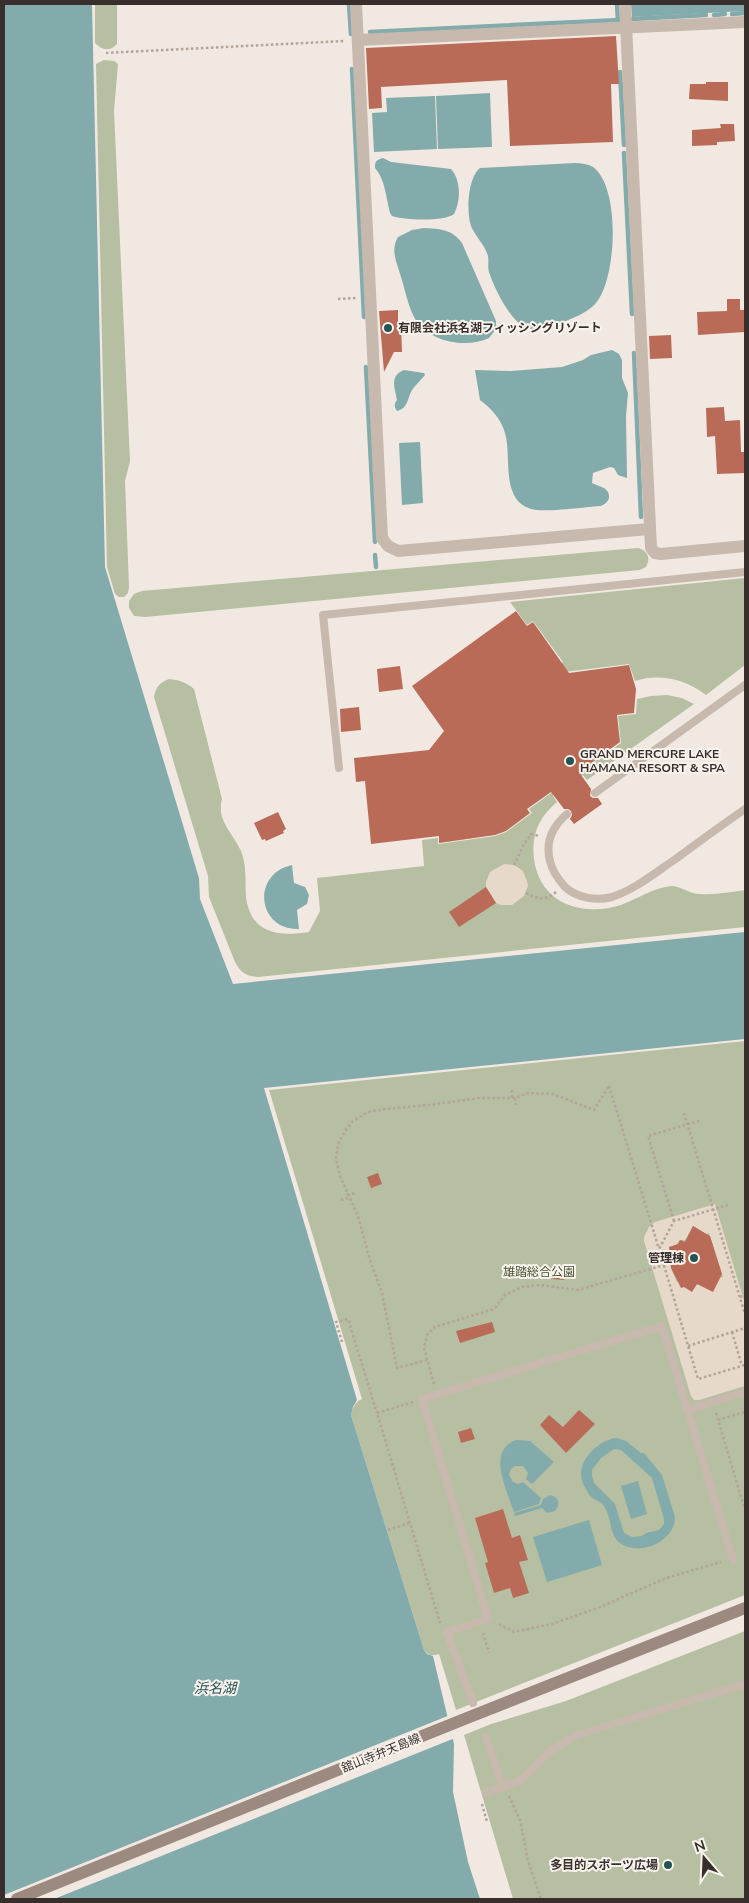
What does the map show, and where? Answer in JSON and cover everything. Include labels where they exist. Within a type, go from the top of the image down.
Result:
[{"type":"main road","name":"舘山寺弁天島線","points":[[17,1899],[745,1608]]},
{"type":"street","points":[[356,4],[382,538],[388,546],[398,551],[649,529]]},
{"type":"street","points":[[625,4],[650,548],[655,553],[661,554],[745,546]]},
{"type":"street","points":[[358,40],[745,22]]},
{"type":"lane","points":[[339,768],[323,614],[745,572]]},
{"type":"lane","points":[[595,793],[745,686]]},
{"type":"lane","points":[[567,814],[553,828],[550,839],[548,850],[553,872],[568,889],[588,898],[599,899],[621,893],[644,882],[745,809]]},
{"type":"lane","points":[[473,1703],[447,1632],[488,1619],[422,1399],[662,1326],[733,1560]]},
{"type":"lane","points":[[687,1410],[745,1392]]},
{"type":"lane","points":[[486,1793],[520,1781],[550,1750],[577,1735],[745,1684]]},
{"type":"lane","points":[[486,1737],[503,1787]]},
{"type":"path","points":[[106,53],[358,40]]},
{"type":"path","points":[[338,298],[361,298]]},
{"type":"path","points":[[514,865],[531,834],[540,836]]},
{"type":"path","points":[[526,893],[533,897],[544,899],[550,897],[556,891]]},
{"type":"path","points":[[427,1360],[398,1368],[382,1293],[369,1257],[358,1216],[340,1176],[336,1159],[338,1144],[353,1121],[368,1112],[480,1098],[514,1098],[528,1093],[553,1094],[594,1110],[609,1086],[698,1379],[744,1365],[732,1332]]},
{"type":"path","points":[[512,1090],[516,1106]]},
{"type":"path","points":[[684,1113],[745,1314]]},
{"type":"path","points":[[674,1221],[648,1136],[702,1120]]},
{"type":"path","points":[[341,1200],[355,1193]]},
{"type":"path","points":[[659,1249],[674,1221],[728,1205]]},
{"type":"path","points":[[437,1395],[424,1347],[431,1331],[441,1325],[494,1309],[505,1295],[513,1290],[531,1285],[578,1290],[664,1265]]},
{"type":"path","points":[[740,1297],[745,1295]]},
{"type":"path","points":[[342,1342],[336,1322],[348,1319],[443,1633],[447,1632]]},
{"type":"path","points":[[688,1346],[745,1328]]},
{"type":"path","points":[[376,1413],[422,1399]]},
{"type":"path","points":[[713,1402],[745,1510]]},
{"type":"path","points":[[718,1420],[745,1412]]},
{"type":"path","points":[[388,1530],[410,1523]]},
{"type":"path","points":[[488,1619],[514,1632],[538,1628],[598,1608],[666,1578],[707,1565],[733,1560]]},
{"type":"path","points":[[484,1634],[489,1653]]},
{"type":"path","points":[[481,1804],[487,1822]]},
{"type":"path","points":[[512,1804],[520,1820],[528,1861],[541,1899]]},
{"type":"green space","points":[[95,4],[117,4],[117,44],[109,49],[103,49],[95,43]]},
{"type":"green space","points":[[104,60],[114,61],[118,64],[114,111],[130,461],[125,481],[129,587],[128,593],[124,597],[119,597],[115,594],[107,567],[96,64]]},
{"type":"green space","points":[[638,548],[648,555],[648,564],[640,570],[145,617],[134,616],[129,608],[129,601],[134,594],[142,591]]},
{"type":"green space","points":[[745,578],[745,665],[706,695],[690,685],[672,679],[654,678],[635,681],[629,664],[548,674],[563,662],[533,621],[527,625],[510,602]]},
{"type":"green space","points":[[169,679],[182,682],[194,689],[222,799],[221,813],[223,820],[238,844],[243,857],[246,897],[249,909],[260,926],[268,930],[287,934],[309,932],[320,911],[317,878],[424,866],[422,840],[438,838],[438,844],[495,836],[506,832],[532,813],[529,809],[558,788],[560,790],[553,796],[557,802],[541,820],[535,834],[533,850],[538,874],[545,887],[554,896],[578,908],[592,909],[621,905],[651,891],[671,886],[700,894],[717,894],[745,890],[745,927],[258,977],[247,975],[239,969],[235,962],[209,897],[208,876],[154,697],[158,686]]},
{"type":"green space","points":[[667,695],[682,698],[694,704],[587,780],[583,775],[575,780],[573,777],[621,743],[618,716],[636,714],[637,699]]},
{"type":"green space","name":"雄踏総合公園","points":[[745,1041],[745,1595],[456,1710],[439,1654],[431,1655],[424,1650],[351,1415],[355,1405],[362,1399],[269,1090]]},
{"type":"green space","points":[[745,1631],[745,1899],[513,1899],[464,1735],[491,1724],[566,1701]]},
{"type":"shaded area","points":[[504,864],[514,865],[523,871],[528,886],[524,896],[512,905],[496,903],[486,887],[490,872]]},
{"type":"shaded area","points":[[715,1204],[745,1304],[745,1386],[699,1400],[694,1400],[691,1396],[644,1241],[649,1227],[655,1222]],"holes":[[[693,1226],[706,1234],[709,1233],[723,1277],[688,1286],[677,1282],[671,1268],[669,1254],[680,1240],[685,1240]]]},
{"type":"water","name":"浜名湖","points":[[4,4],[92,4],[105,567],[199,878],[200,899],[233,984],[745,932],[745,1039],[264,1088],[357,1400],[351,1415],[424,1650],[427,1654],[433,1656],[454,1744],[453,1792],[468,1862],[480,1899],[4,1899]]},
{"type":"water","points":[[631,4],[745,4],[745,11],[632,17]]},
{"type":"water","points":[[490,93],[492,147],[438,149],[436,96]]},
{"type":"water","points":[[435,96],[437,149],[374,152],[372,113],[387,112],[386,98]]},
{"type":"water","points":[[383,158],[391,162],[451,169],[457,179],[459,191],[458,203],[454,214],[449,217],[433,219],[392,216],[383,183],[375,168],[376,161]]},
{"type":"water","points":[[575,163],[593,167],[602,178],[608,194],[612,213],[613,234],[608,276],[602,292],[590,309],[576,317],[551,326],[536,329],[528,328],[514,318],[507,310],[493,282],[489,270],[487,252],[471,226],[468,204],[473,179],[480,168]]},
{"type":"water","points":[[424,228],[450,232],[462,243],[496,321],[496,329],[489,338],[469,343],[459,343],[437,338],[420,326],[414,317],[394,252],[398,237],[412,230]]},
{"type":"water","points":[[612,350],[619,354],[622,360],[622,378],[628,393],[626,416],[627,478],[618,475],[614,468],[610,467],[593,473],[592,483],[607,490],[609,496],[608,501],[600,506],[537,510],[521,504],[515,497],[511,487],[505,433],[496,415],[480,400],[475,370],[511,371],[562,367],[583,360],[591,355]]},
{"type":"water","points":[[404,370],[424,373],[425,375],[411,392],[405,406],[397,411],[395,408],[397,400],[394,383],[396,376]]},
{"type":"water","points":[[420,442],[423,503],[402,505],[399,443]]},
{"type":"water","points":[[292,865],[294,883],[305,887],[309,895],[307,904],[297,910],[299,929],[285,927],[274,921],[264,901],[265,889],[270,879],[279,870]]},
{"type":"water","points":[[616,1438],[626,1441],[641,1453],[644,1453],[662,1475],[675,1517],[669,1534],[655,1545],[646,1548],[628,1547],[616,1540],[604,1506],[591,1497],[585,1487],[581,1471],[588,1455],[609,1440]],"holes":[[[614,1449],[621,1450],[652,1478],[664,1519],[664,1524],[659,1530],[642,1536],[632,1537],[624,1533],[615,1504],[594,1483],[592,1470],[601,1458]]]},
{"type":"water","points":[[516,1440],[530,1441],[554,1462],[532,1484],[526,1479],[528,1473],[523,1466],[515,1466],[511,1469],[509,1475],[513,1482],[518,1484],[523,1482],[541,1498],[539,1504],[514,1512],[501,1472],[500,1462],[502,1453],[507,1445]]},
{"type":"water","points":[[638,1481],[647,1514],[631,1519],[621,1486]]},
{"type":"water","points":[[550,1495],[558,1501],[555,1511],[547,1513],[542,1508],[515,1516],[514,1513],[541,1505],[543,1499]]},
{"type":"water","points":[[589,1520],[602,1565],[547,1582],[533,1537]]},
{"type":"pier","points":[[450,1715],[455,1738],[54,1899],[4,1899],[4,1895]]},
{"type":"building","points":[[616,36],[619,84],[611,84],[613,142],[510,146],[507,80],[381,87],[382,108],[369,109],[366,48]]},
{"type":"building","points":[[706,82],[728,82],[728,101],[689,99],[690,84],[706,84]]},
{"type":"building","points":[[720,124],[734,124],[735,141],[717,142],[717,145],[692,146],[692,130],[721,128]]},
{"type":"building","points":[[727,299],[740,299],[740,310],[745,310],[745,332],[698,335],[697,312],[727,311]]},
{"type":"building","points":[[398,310],[398,326],[401,326],[402,352],[394,352],[384,372],[379,311]]},
{"type":"building","points":[[671,335],[672,358],[650,359],[649,336]]},
{"type":"building","points":[[724,407],[725,421],[740,420],[741,452],[745,452],[745,473],[717,474],[715,436],[707,437],[706,408]]},
{"type":"building","points":[[516,611],[527,626],[533,622],[569,673],[629,665],[636,689],[634,713],[617,715],[620,742],[579,772],[591,789],[590,796],[598,798],[602,804],[574,824],[570,819],[571,811],[564,809],[551,792],[527,809],[530,813],[506,831],[495,835],[439,843],[439,836],[371,844],[365,781],[356,782],[354,758],[429,750],[444,731],[412,686]]},
{"type":"building","points":[[400,666],[403,689],[379,692],[377,669]]},
{"type":"building","points":[[359,707],[361,730],[341,732],[340,709]]},
{"type":"building","points":[[278,812],[286,829],[283,831],[284,833],[266,841],[265,839],[262,840],[254,823]]},
{"type":"building","points":[[486,887],[496,903],[459,927],[449,912]]},
{"type":"building","points":[[378,1173],[382,1184],[371,1188],[367,1177]]},
{"type":"building","name":"管理棟","points":[[693,1226],[710,1236],[722,1274],[713,1292],[697,1284],[692,1292],[684,1287],[681,1288],[671,1268],[669,1247],[678,1244],[680,1240],[685,1242]]},
{"type":"building","points":[[553,1267],[565,1268],[564,1280],[552,1279]]},
{"type":"building","points":[[492,1322],[495,1332],[460,1343],[456,1331]]},
{"type":"building","points":[[579,1410],[595,1424],[566,1453],[540,1425],[549,1415],[563,1427]]},
{"type":"building","points":[[471,1428],[475,1439],[461,1443],[458,1432]]},
{"type":"building","points":[[503,1509],[512,1538],[520,1535],[528,1560],[519,1562],[529,1593],[513,1598],[510,1588],[494,1593],[485,1563],[488,1562],[475,1518]]},
{"type":"waterway","points":[[349,4],[351,34]]},
{"type":"waterway","points":[[617,4],[618,22]]},
{"type":"waterway","points":[[732,14],[745,13]]},
{"type":"waterway","points":[[714,15],[725,14]]},
{"type":"waterway","points":[[632,19],[706,15]]},
{"type":"waterway","points":[[370,32],[620,20]]},
{"type":"waterway","points":[[352,69],[364,317]]},
{"type":"waterway","points":[[620,72],[624,145]]},
{"type":"waterway","points":[[624,153],[632,314]]},
{"type":"waterway","points":[[634,353],[641,517]]},
{"type":"waterway","points":[[366,367],[375,542]]},
{"type":"waterway","points":[[375,555],[376,567]]},
{"type":"place","name":"有限会社浜名湖フィッシングリゾート","points":[[388,328]]},
{"type":"place","name":"GRAND MERCURE LAKE HAMANA RESORT & SPA","points":[[570,761]]},
{"type":"place","name":"管理棟","points":[[694,1258]]},
{"type":"place","name":"多目的スポーツ広場","points":[[668,1865]]}]
